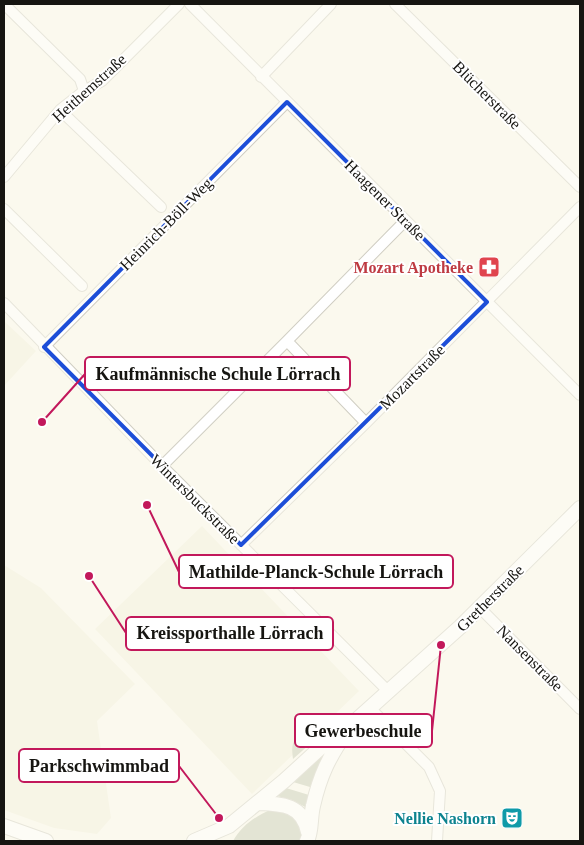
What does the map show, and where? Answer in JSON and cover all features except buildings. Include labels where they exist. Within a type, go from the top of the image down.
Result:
[{"type":"main road","name":"Gretherstraße","points":[[194,841],[229,826],[330,739],[352,724],[441,646],[580,508]]},
{"type":"main road","name":"Gretherstraße","points":[[309,840],[312,812],[322,772],[352,724]]},
{"type":"main road","points":[[257,803],[280,804],[297,811],[303,817],[309,840]]},
{"type":"main road","points":[[4,826],[46,841]]},
{"type":"main road","points":[[224,841],[229,826]]},
{"type":"street","points":[[4,4],[80,78],[84,91]]},
{"type":"street","name":"Heithemstraße","points":[[4,177],[60,110],[84,91],[102,81],[179,4]]},
{"type":"street","name":"Haagener Straße","points":[[190,4],[580,395]]},
{"type":"street","points":[[261,77],[331,4]]},
{"type":"street","name":"Blücherstraße","points":[[395,4],[580,187]]},
{"type":"street","name":"Heinrich-Böll-Weg","points":[[44,346],[287,102]]},
{"type":"street","points":[[60,110],[161,207]]},
{"type":"street","points":[[4,209],[82,286]]},
{"type":"street","name":"Mozartstraße","points":[[241,545],[579,210]]},
{"type":"street","points":[[162,466],[405,221]]},
{"type":"street","name":"Wintersbuckstraße","points":[[4,304],[162,466],[388,691]]},
{"type":"street","points":[[287,341],[366,423]]},
{"type":"street","name":"Nansenstraße","points":[[480,608],[580,708]]},
{"type":"street","points":[[370,708],[429,767],[435,778],[440,791],[437,841]]},
{"type":"highlighted area","points":[[287,102],[487,302],[241,545],[44,347]]},
{"type":"shaded area","points":[[4,321],[36,351],[4,386]]},
{"type":"shaded area","points":[[202,526],[359,691],[252,794],[95,629]]},
{"type":"shaded area","points":[[4,565],[41,588],[135,684],[97,721],[111,818],[97,834],[54,828],[4,810]]},
{"type":"green space","points":[[308,733],[320,735],[293,759],[292,749],[294,742],[299,737]]},
{"type":"green space","points":[[333,744],[320,764],[310,787],[293,782]]},
{"type":"green space","points":[[286,788],[309,795],[307,808],[292,800],[277,796]]},
{"type":"green space","points":[[272,809],[287,812],[299,821],[303,829],[303,841],[233,841],[250,822]]},
{"type":"place","name":"Mozart Apotheke","points":[[489,267]]},
{"type":"place","name":"Kaufmännische Schule Lörrach","points":[[42,422]]},
{"type":"place","name":"Mathilde-Planck-Schule Lörrach","points":[[147,505]]},
{"type":"place","name":"Kreissporthalle Lörrach","points":[[89,576]]},
{"type":"place","name":"Gewerbeschule","points":[[441,645]]},
{"type":"place","name":"Parkschwimmbad","points":[[219,818]]},
{"type":"place","name":"Nellie Nashorn","points":[[512,818]]}]
